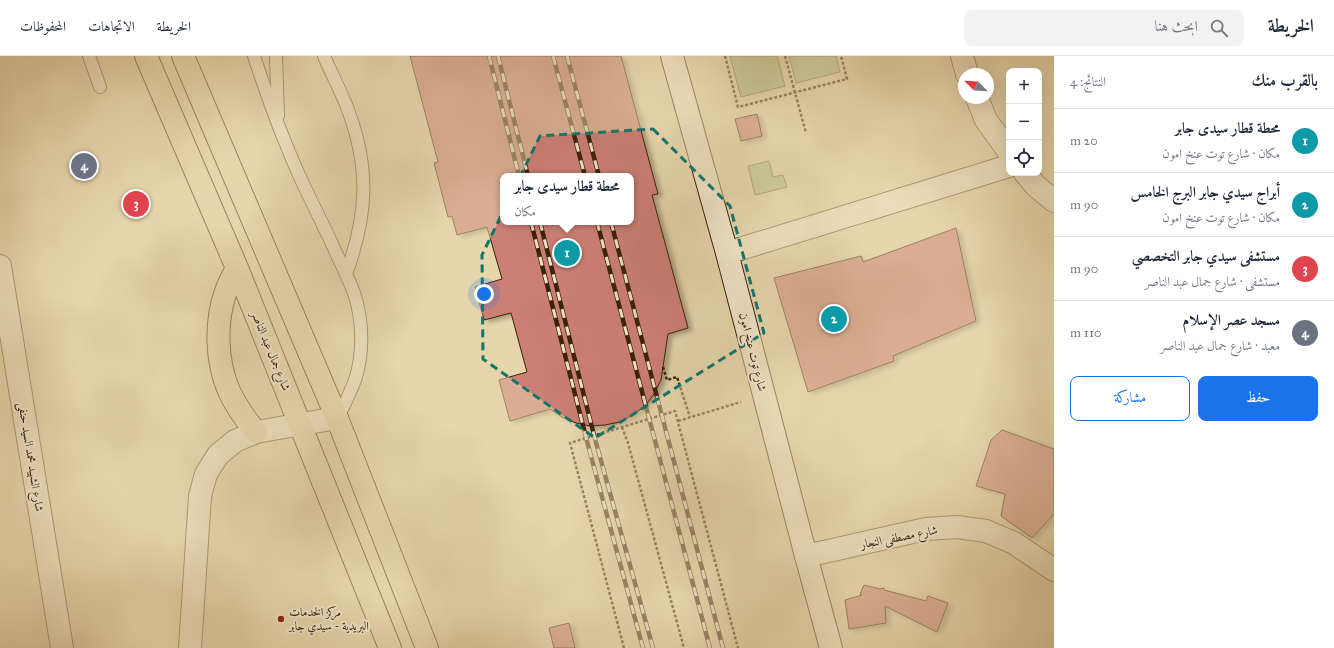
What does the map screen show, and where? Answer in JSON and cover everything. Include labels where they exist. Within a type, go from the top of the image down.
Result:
[{"type":"main road","name":"شارع جمال عبد الناصر","points":[[146,56],[237,268],[390,648]]},
{"type":"main road","points":[[183,56],[336,418],[427,648]]},
{"type":"main road","points":[[237,268],[226,291],[220,316],[218,341],[221,366],[228,390],[240,412],[256,432]]},
{"type":"street","name":"شارع توت عنخ امون","points":[[672,56],[728,253],[831,648]]},
{"type":"street","points":[[962,56],[965,68]]},
{"type":"street","points":[[979,104],[986,120],[1006,148]]},
{"type":"street","points":[[728,253],[1006,167]]},
{"type":"street","points":[[1028,176],[1036,186],[1054,201]]},
{"type":"street","name":"شارع الشهيد محمد السيد حنفى","points":[[0,266],[62,648]]},
{"type":"street","points":[[190,648],[200,496],[206,474],[218,455],[235,441],[256,432],[300,423],[336,418]]},
{"type":"street","name":"شارع مصطفى النجار","points":[[806,556],[926,529],[956,527],[986,531],[1014,543],[1054,570]]},
{"type":"lane","points":[[89,56],[100,86]]},
{"type":"lane","points":[[254,56],[278,125],[299,174],[346,274],[354,294],[359,315],[361,337],[360,358],[355,379],[347,399],[336,418]]},
{"type":"lane","points":[[276,56],[278,125]]},
{"type":"lane","points":[[324,56],[347,105],[356,132],[362,161],[364,190],[362,219],[356,247],[346,274]]},
{"type":"path","points":[[725,56],[738,107],[847,79],[841,56]]},
{"type":"path","points":[[785,56],[806,133]]},
{"type":"path","points":[[663,367],[667,380],[677,377],[690,417]]},
{"type":"path","points":[[678,421],[714,410]]},
{"type":"path","points":[[624,648],[570,443],[675,411],[738,648]]},
{"type":"path","points":[[622,427],[628,443],[684,648]]},
{"type":"highlighted area","points":[[653,129],[730,206],[764,333],[595,438],[483,359],[482,255],[540,136]]},
{"type":"green space","points":[[730,56],[777,56],[785,86],[741,97]]},
{"type":"green space","points":[[789,56],[836,56],[840,72],[796,83]]},
{"type":"green space","points":[[769,161],[773,177],[783,175],[787,187],[755,195],[748,166]]},
{"type":"building","points":[[410,56],[621,56],[658,194],[652,195],[688,328],[668,334],[661,380],[654,394],[645,406],[620,422],[605,425],[590,426],[576,423],[562,417],[550,409],[510,421],[499,380],[527,372],[511,313],[484,320],[475,287],[502,279],[487,227],[457,235],[452,216],[448,217],[434,163],[438,162]]},
{"type":"building","points":[[757,114],[762,136],[741,141],[735,119]]},
{"type":"building","points":[[956,228],[976,321],[893,356],[894,361],[808,392],[774,278],[861,256],[863,262]]},
{"type":"building","points":[[1002,430],[1054,449],[1054,514],[1032,538],[1001,516],[1005,494],[976,486],[991,440]]},
{"type":"building","points":[[864,585],[880,589],[884,588],[884,590],[926,601],[928,596],[948,603],[937,632],[885,606],[886,623],[849,629],[845,600],[862,595],[860,594]]},
{"type":"building","points":[[569,623],[575,648],[554,648],[549,628]]},
{"type":"railway","points":[[489,56],[518,173]]},
{"type":"railway","points":[[498,56],[527,173]]},
{"type":"railway","points":[[553,56],[584,173]]},
{"type":"railway","points":[[567,56],[598,173]]},
{"type":"railway","points":[[532,225],[588,445],[643,648]]},
{"type":"railway","points":[[541,225],[595,439],[653,648]]},
{"type":"railway","points":[[598,225],[710,648]]},
{"type":"railway","points":[[612,225],[723,648]]},
{"type":"place","name":"مسجد عصر الإسلام","points":[[84,166]]},
{"type":"place","name":"مستشفى سيدي جابر التخصصي","points":[[136,204]]},
{"type":"place","name":"محطة قطار سيدى جابر","points":[[567,253]]},
{"type":"place","name":"أبراج سيدي جابر البرج الخامس","points":[[834,319]]},
{"type":"place","name":"مركز الخدمات البريدية - سيدي جابر","points":[[281,619]]}]
